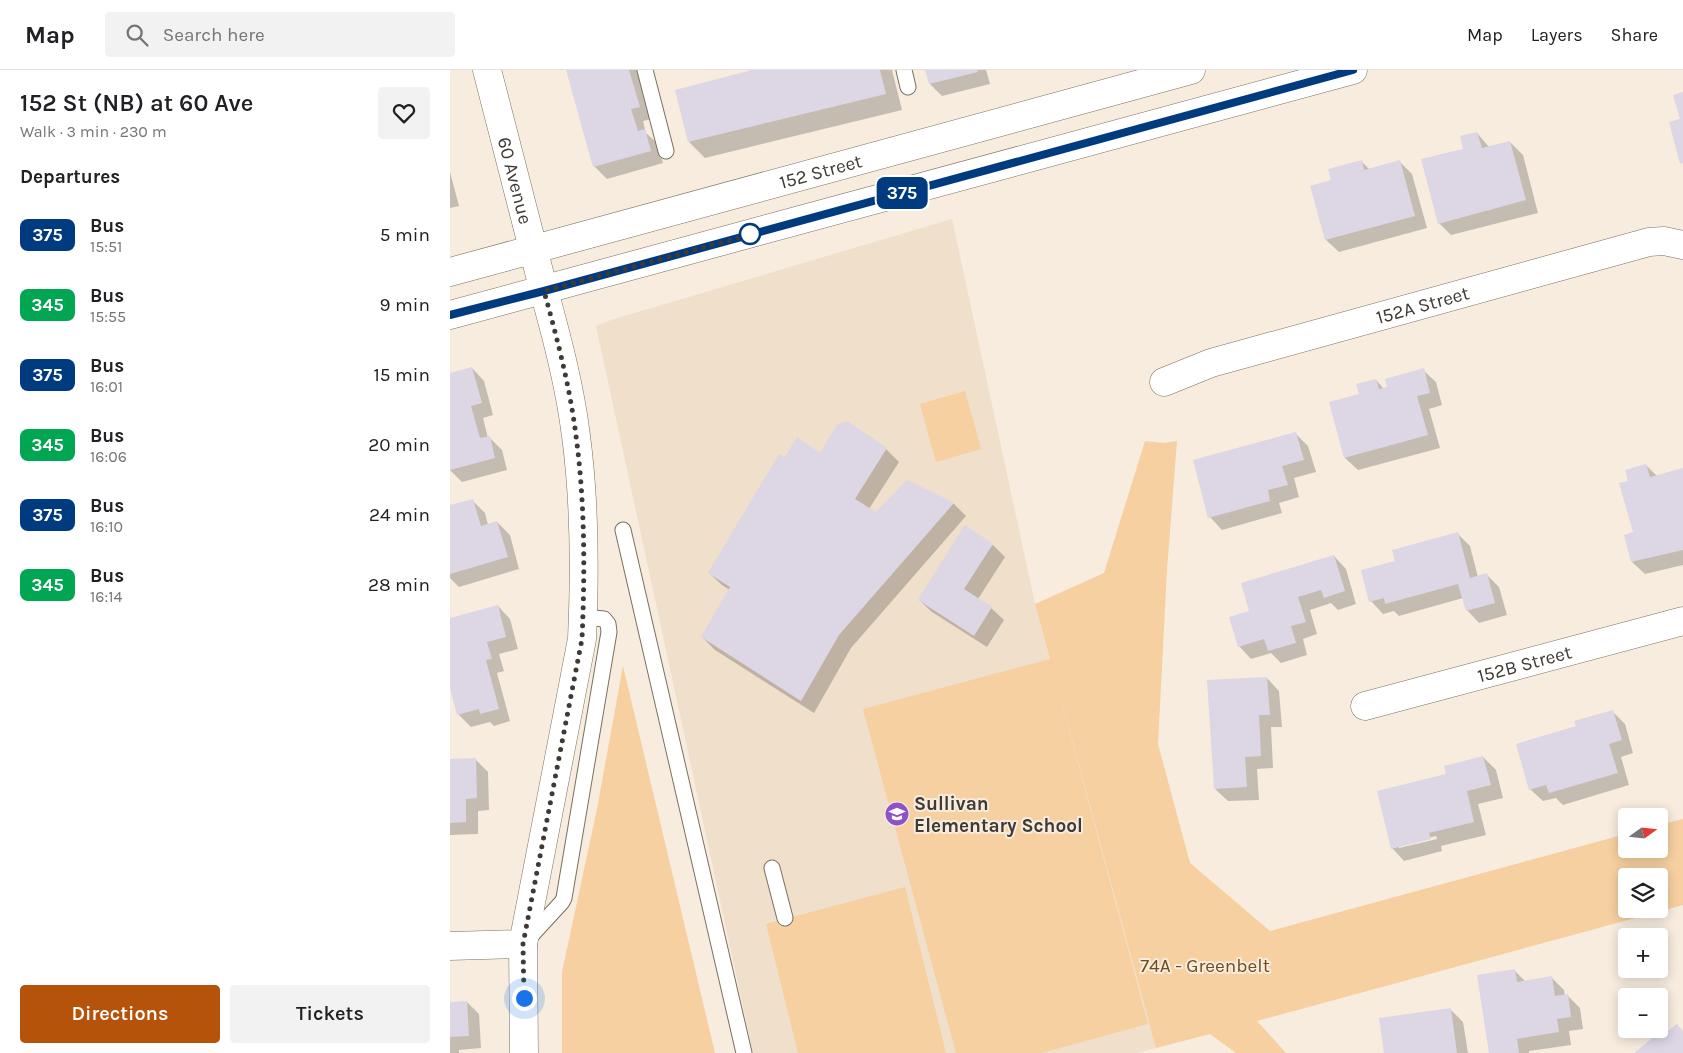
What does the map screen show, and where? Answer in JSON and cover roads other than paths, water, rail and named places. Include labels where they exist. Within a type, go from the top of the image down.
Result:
[{"type":"street","name":"60 Avenue","points":[[487,70],[558,344],[576,436],[584,549],[582,639],[523,944],[524,1053]]},
{"type":"street","name":"152 Street","points":[[450,272],[1191,70]]},
{"type":"street","points":[[450,315],[1353,70]]},
{"type":"street","name":"152A Street","points":[[1164,382],[1211,363],[1649,242],[1664,241],[1683,245]]},
{"type":"street","name":"152B Street","points":[[1366,706],[1683,620]]},
{"type":"street","points":[[450,946],[523,944]]},
{"type":"lane","points":[[904,70],[908,87]]},
{"type":"lane","points":[[649,71],[666,151]]},
{"type":"lane","points":[[622,530],[744,1053]]},
{"type":"lane","points":[[772,868],[785,918]]},
{"type":"place","name":"Sullivan Elementary School","points":[[897,814]]},
{"type":"park label","name":"74A - Greenbelt","points":[[1205,965]]}]
